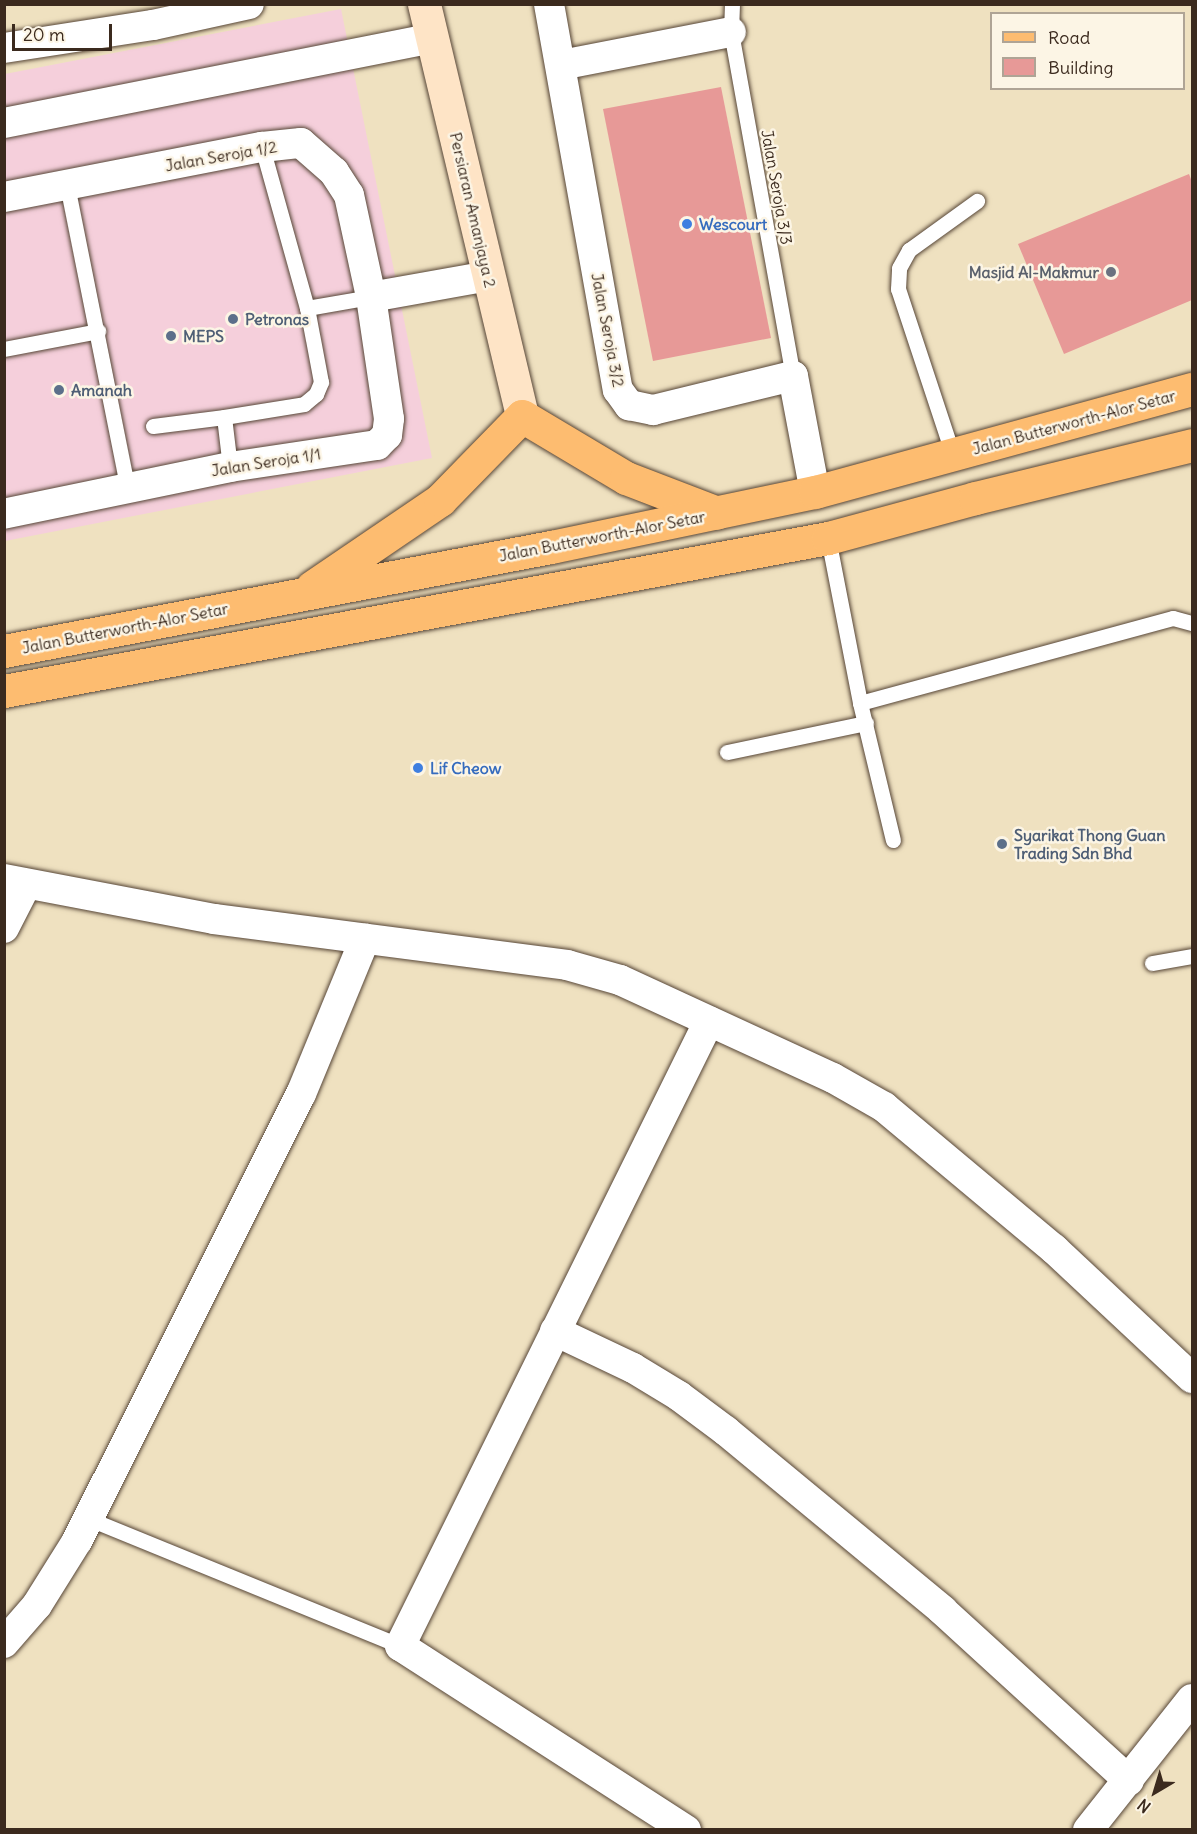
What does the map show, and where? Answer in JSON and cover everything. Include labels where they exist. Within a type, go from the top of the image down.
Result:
[{"type":"main road","name":"Jalan Butterworth-Alor Setar","points":[[4,651],[300,595],[815,492],[1192,389]]},
{"type":"main road","points":[[300,595],[440,500],[522,417],[626,478],[717,513]]},
{"type":"main road","points":[[4,691],[828,538],[975,498],[1192,447]]},
{"type":"street","points":[[4,48],[249,4]]},
{"type":"street","name":"Persiaran Amanjaya 2","points":[[424,4],[522,417]]},
{"type":"street","name":"Jalan Seroja 3/2","points":[[549,4],[618,390],[629,405],[653,411],[792,376]]},
{"type":"street","points":[[561,65],[732,18]]},
{"type":"street","points":[[4,123],[433,38]]},
{"type":"street","name":"Jalan Seroja 1/2","points":[[4,197],[262,147],[301,143],[334,172],[349,195],[372,297]]},
{"type":"street","points":[[372,297],[489,276]]},
{"type":"street","name":"Jalan Seroja 1/1","points":[[4,514],[230,467],[377,445],[387,435],[389,419],[372,297]]},
{"type":"street","points":[[792,376],[815,492]]},
{"type":"street","points":[[4,928],[15,882],[214,918],[567,965],[621,980],[833,1078],[884,1107],[1054,1249],[1192,1378]]},
{"type":"street","points":[[4,1643],[37,1605],[77,1541],[301,1094],[365,939]]},
{"type":"street","points":[[686,1830],[400,1646],[709,1021]]},
{"type":"street","points":[[555,1331],[633,1368],[679,1396],[726,1431],[942,1610],[1129,1781]]},
{"type":"street","points":[[1088,1830],[1192,1699]]},
{"type":"lane","name":"Jalan Seroja 3/3","points":[[732,18],[792,376]]},
{"type":"lane","points":[[153,426],[304,404],[315,394],[321,382],[307,308],[262,147]]},
{"type":"lane","points":[[68,185],[128,489]]},
{"type":"lane","points":[[953,455],[898,289],[899,268],[909,250],[977,201]]},
{"type":"lane","points":[[307,308],[372,297]]},
{"type":"lane","points":[[4,349],[98,331]]},
{"type":"lane","points":[[224,417],[230,467]]},
{"type":"lane","points":[[828,538],[860,704],[893,840]]},
{"type":"lane","points":[[860,704],[1173,618],[1192,622]]},
{"type":"lane","points":[[727,752],[866,723]]},
{"type":"lane","points":[[1152,963],[1192,956]]},
{"type":"lane","points":[[87,1518],[400,1646]]},
{"type":"shaded area","points":[[341,9],[432,458],[5,541],[5,74]]},
{"type":"building","name":"Wescourt","points":[[721,87],[771,338],[653,361],[603,109]]},
{"type":"building","name":"Masjid Al-Makmur","points":[[1189,174],[1192,182],[1192,300],[1064,354],[1018,244]]},
{"type":"place","name":"Wescourt","points":[[687,224]]},
{"type":"place","name":"Masjid Al-Makmur","points":[[1111,272]]},
{"type":"place","name":"Petronas","points":[[233,319]]},
{"type":"place","name":"MEPS","points":[[171,336]]},
{"type":"place","name":"Amanah","points":[[59,390]]},
{"type":"place","name":"Lif Cheow","points":[[418,768]]},
{"type":"place","name":"Syarikat Thong Guan Trading Sdn Bhd","points":[[1002,844]]}]
